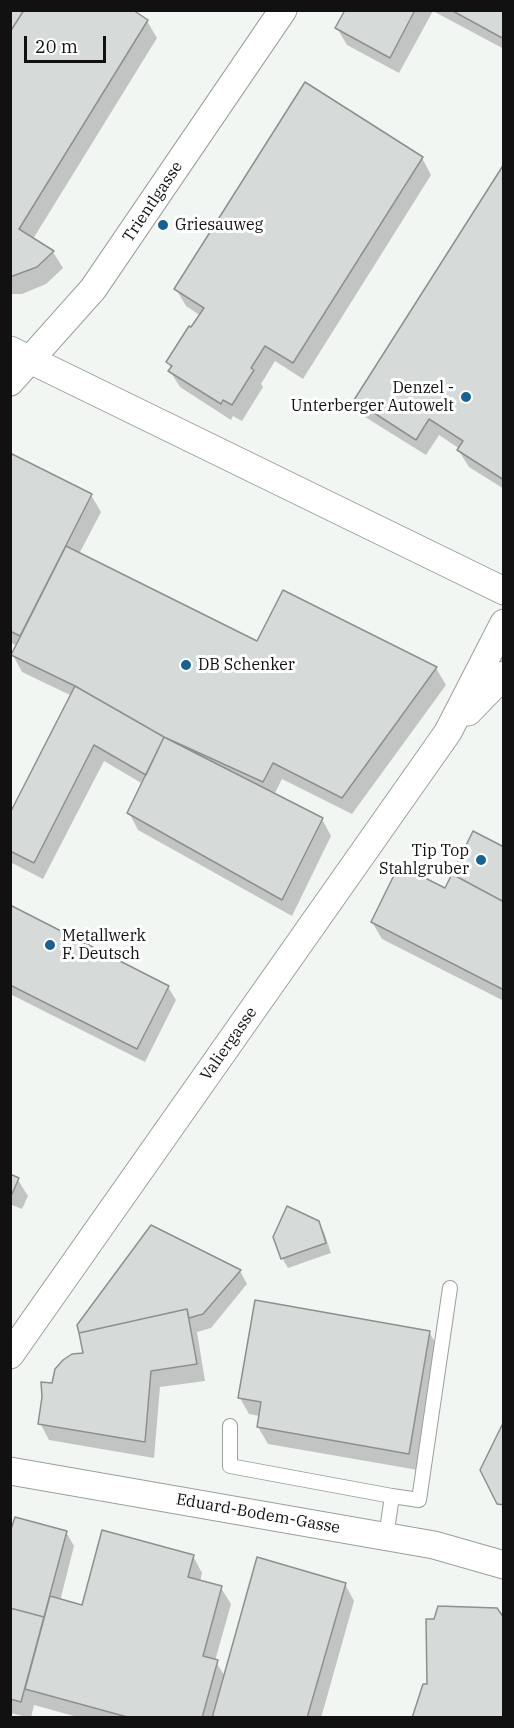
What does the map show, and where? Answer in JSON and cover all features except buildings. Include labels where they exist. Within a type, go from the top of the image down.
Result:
[{"type":"street","name":"Trientlgasse","points":[[10,382],[21,355],[93,289],[282,10]]},
{"type":"street","points":[[21,355],[504,591]]},
{"type":"street","name":"Valiergasse","points":[[10,1356],[448,732],[504,624]]},
{"type":"street","name":"Valiergasse","points":[[448,732],[504,675]]},
{"type":"street","name":"Eduard-Bodem-Gasse","points":[[10,1471],[434,1545],[504,1565]]},
{"type":"lane","points":[[230,1426],[230,1466],[419,1500],[450,1288]]},
{"type":"lane","points":[[386,1537],[392,1496]]},
{"type":"place","name":"Griesauweg","points":[[163,225]]},
{"type":"place","name":"Denzel - Unterberger Autowelt","points":[[466,397]]},
{"type":"place","name":"DB Schenker","points":[[186,665]]},
{"type":"place","name":"Tip Top Stahlgruber","points":[[481,860]]},
{"type":"place","name":"Metallwerk F. Deutsch","points":[[50,945]]}]
